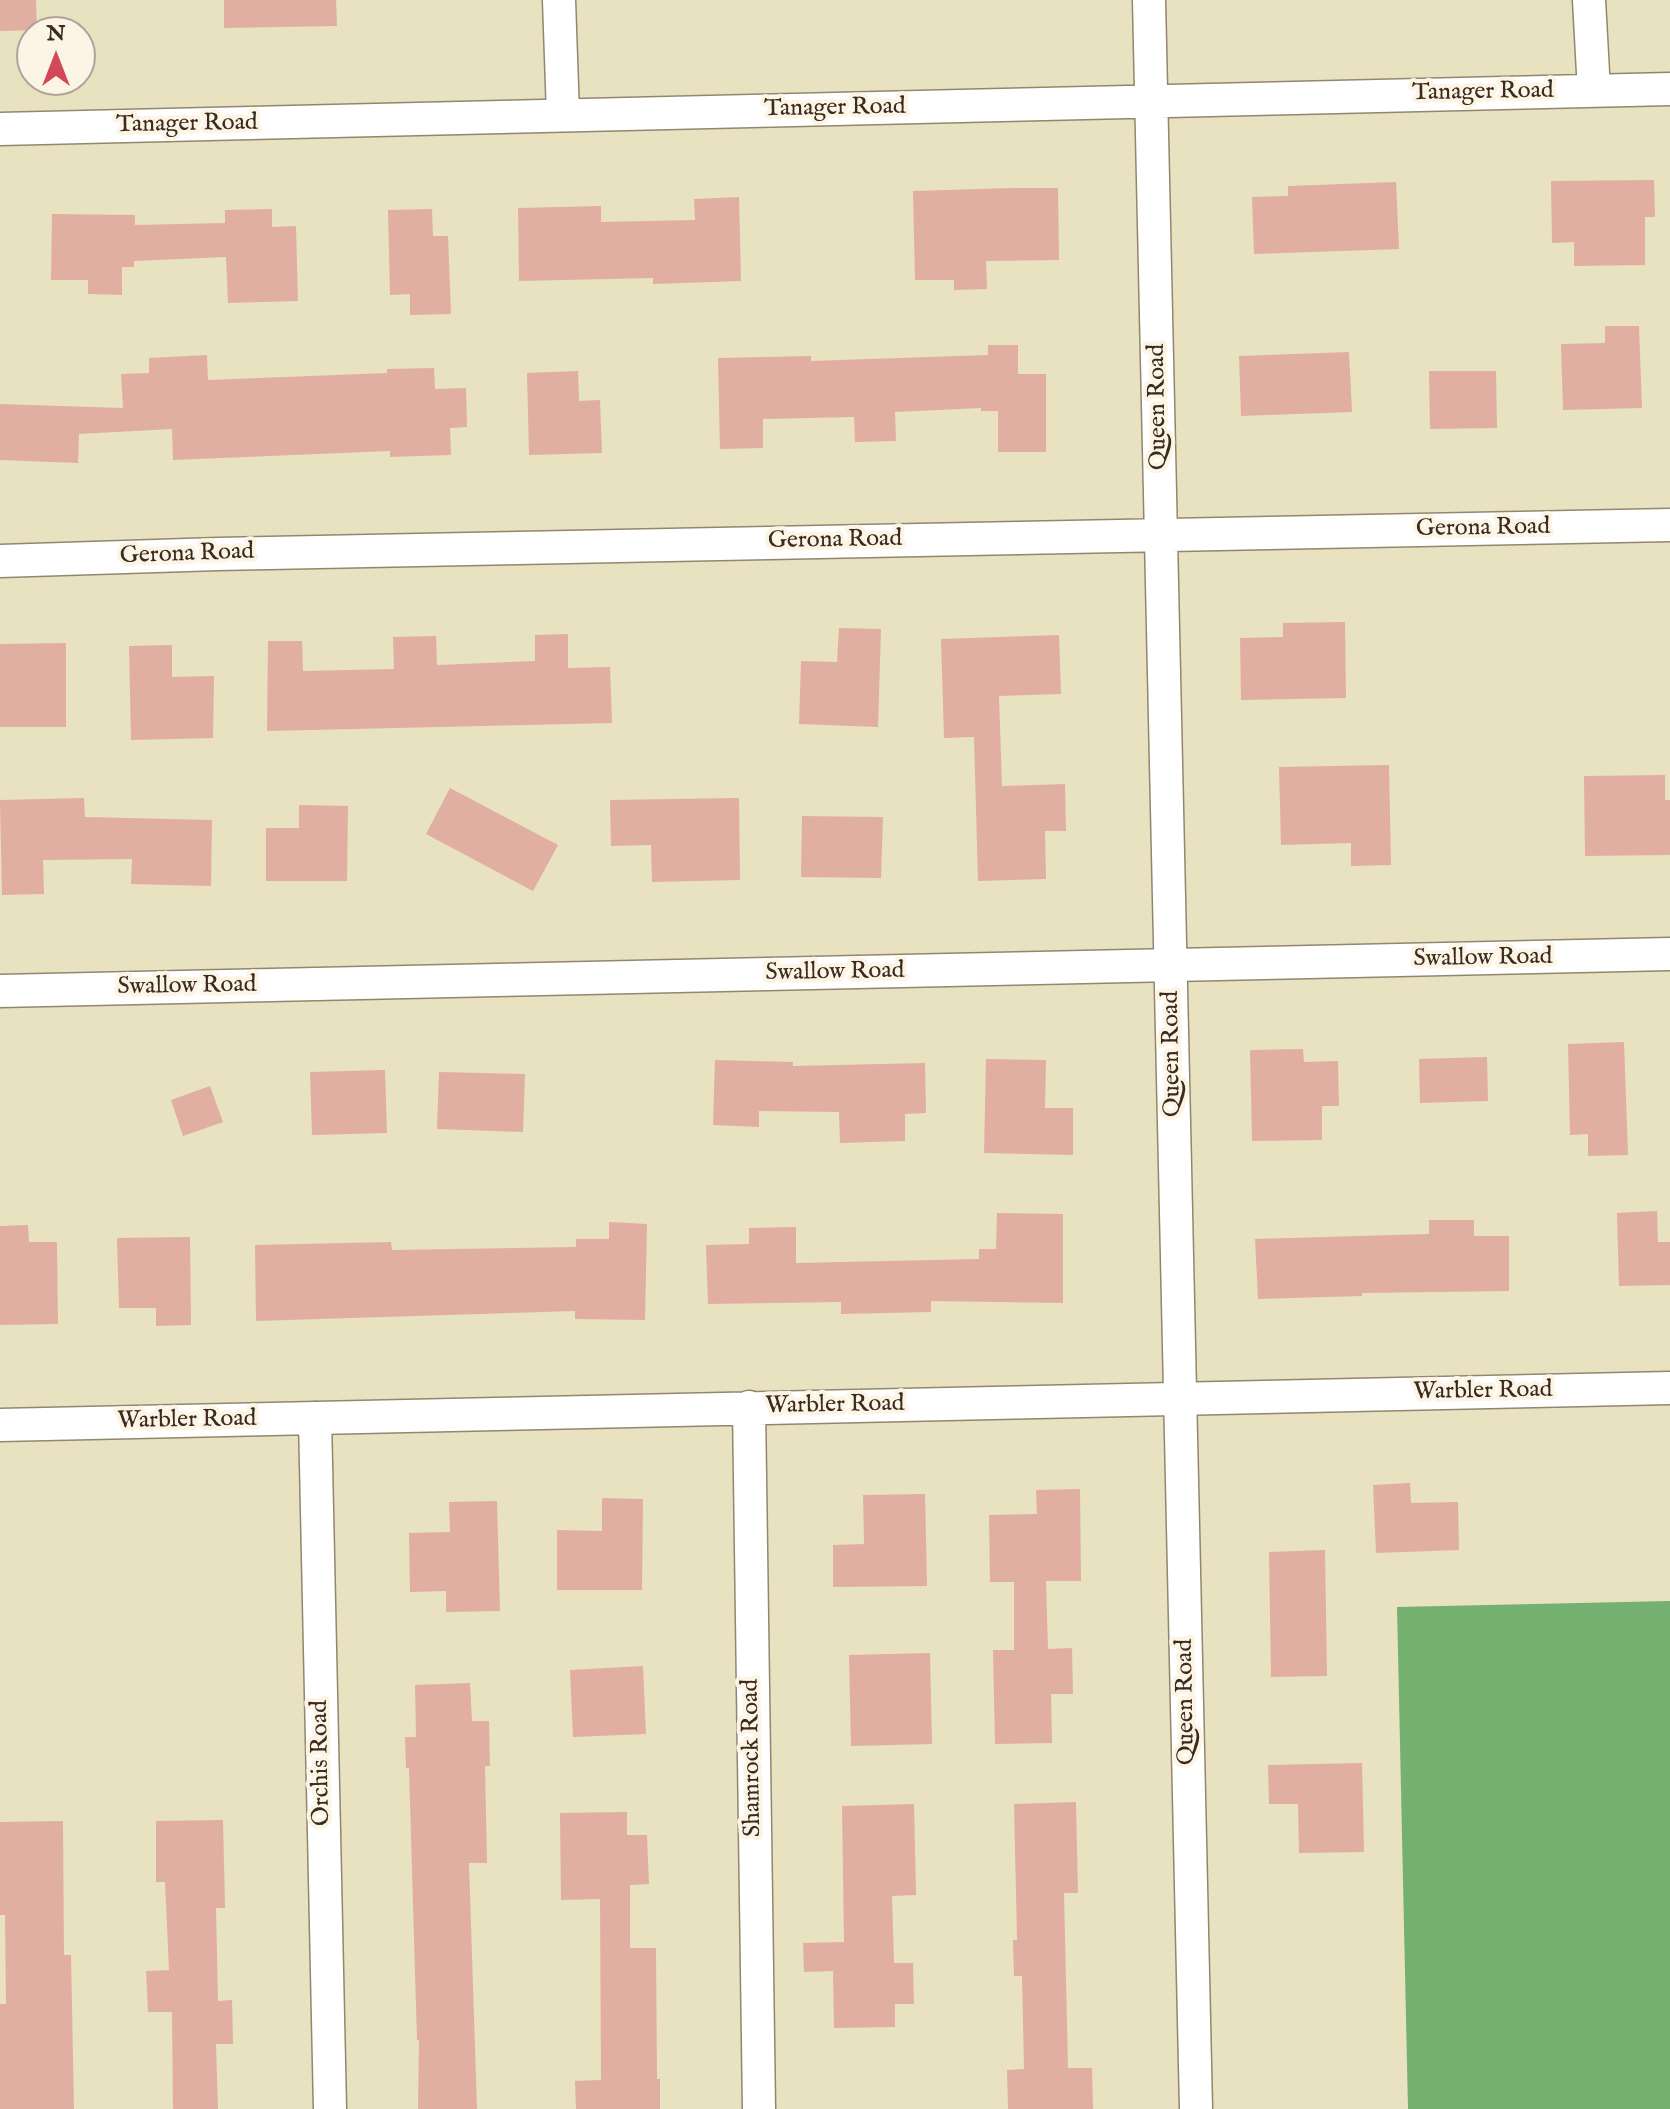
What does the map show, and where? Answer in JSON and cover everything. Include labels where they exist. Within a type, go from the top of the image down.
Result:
[{"type":"street","points":[[559,0],[563,115]]},
{"type":"street","name":"Queen Road","points":[[1149,0],[1196,2109]]},
{"type":"street","points":[[1589,0],[1594,91]]},
{"type":"street","name":"Tanager Road","points":[[0,129],[1670,89]]},
{"type":"street","name":"Gerona Road","points":[[0,561],[1670,525]]},
{"type":"street","name":"Swallow Road","points":[[0,991],[1670,954]]},
{"type":"street","name":"Warbler Road","points":[[0,1425],[1670,1388]]},
{"type":"street","name":"Shamrock Road","points":[[749,1407],[759,2109]]},
{"type":"street","name":"Orchis Road","points":[[315,1418],[330,2109]]},
{"type":"green space","points":[[1670,1601],[1670,2109],[1408,2109],[1397,1607]]},
{"type":"building","points":[[0,0],[36,0],[37,16],[16,16],[16,31],[0,31]]},
{"type":"building","points":[[224,0],[336,0],[337,26],[224,28]]},
{"type":"building","points":[[1654,180],[1655,217],[1645,217],[1645,265],[1574,266],[1574,242],[1552,243],[1551,181]]},
{"type":"building","points":[[1396,182],[1399,249],[1254,254],[1252,197],[1288,196],[1288,186]]},
{"type":"building","points":[[1058,188],[1059,260],[986,261],[987,289],[954,290],[954,280],[915,280],[913,191]]},
{"type":"building","points":[[739,197],[741,281],[653,284],[653,278],[519,281],[518,208],[601,206],[601,222],[695,220],[694,199]]},
{"type":"building","points":[[272,209],[272,227],[296,226],[298,301],[228,303],[226,257],[134,261],[134,267],[122,267],[122,295],[88,294],[88,280],[51,280],[52,214],[135,215],[135,225],[225,223],[225,210]]},
{"type":"building","points":[[432,209],[433,236],[448,236],[451,314],[410,315],[410,294],[390,295],[388,210]]},
{"type":"building","points":[[1605,326],[1639,326],[1642,408],[1563,410],[1561,344],[1605,343]]},
{"type":"building","points":[[988,345],[1018,345],[1018,374],[1046,374],[1046,452],[998,452],[998,411],[981,411],[981,408],[895,412],[896,441],[855,442],[854,417],[763,419],[763,448],[720,449],[718,358],[811,356],[811,361],[988,355]]},
{"type":"building","points":[[1349,352],[1352,412],[1241,416],[1239,356]]},
{"type":"building","points":[[207,355],[208,380],[387,373],[387,369],[434,368],[435,389],[466,388],[467,427],[450,428],[451,455],[390,457],[390,451],[173,460],[172,429],[79,434],[78,463],[0,460],[0,404],[123,408],[121,374],[149,373],[149,358]]},
{"type":"building","points":[[578,371],[579,401],[600,400],[602,453],[529,455],[527,373]]},
{"type":"building","points":[[1429,371],[1496,371],[1497,428],[1430,429]]},
{"type":"building","points":[[1345,622],[1346,698],[1241,700],[1240,638],[1283,637],[1283,623]]},
{"type":"building","points":[[839,628],[881,629],[878,727],[799,724],[801,661],[837,662]]},
{"type":"building","points":[[568,634],[568,668],[610,667],[612,723],[267,731],[268,641],[302,641],[303,671],[394,669],[393,637],[436,636],[437,665],[535,661],[535,635]]},
{"type":"building","points":[[1059,635],[1061,694],[999,696],[1002,786],[1065,784],[1066,831],[1045,831],[1046,879],[978,881],[974,737],[944,738],[941,639]]},
{"type":"building","points":[[66,643],[66,727],[0,727],[0,644]]},
{"type":"building","points":[[172,645],[172,677],[214,676],[213,738],[131,740],[129,646]]},
{"type":"building","points":[[1389,765],[1391,865],[1351,866],[1351,843],[1281,845],[1279,767]]},
{"type":"building","points":[[1665,775],[1665,800],[1670,800],[1670,855],[1585,856],[1584,776]]},
{"type":"building","points":[[450,788],[558,845],[533,891],[426,834]]},
{"type":"building","points":[[84,798],[85,817],[212,820],[211,886],[131,884],[132,859],[43,860],[44,894],[2,895],[0,800]]},
{"type":"building","points":[[739,798],[740,880],[652,882],[651,845],[611,846],[610,800]]},
{"type":"building","points":[[299,805],[348,806],[347,881],[266,881],[266,828],[299,828]]},
{"type":"building","points":[[802,816],[883,817],[881,878],[801,877]]},
{"type":"building","points":[[1624,1042],[1628,1155],[1588,1156],[1588,1134],[1570,1135],[1568,1044]]},
{"type":"building","points":[[1303,1049],[1304,1062],[1338,1061],[1339,1106],[1322,1106],[1322,1140],[1252,1141],[1250,1050]]},
{"type":"building","points":[[1487,1057],[1488,1101],[1420,1103],[1419,1059]]},
{"type":"building","points":[[986,1059],[1046,1060],[1045,1108],[1073,1108],[1073,1155],[984,1153]]},
{"type":"building","points":[[715,1060],[793,1062],[793,1066],[925,1063],[926,1113],[905,1114],[905,1141],[840,1143],[839,1112],[759,1111],[759,1127],[713,1125]]},
{"type":"building","points":[[385,1070],[387,1133],[312,1135],[310,1072]]},
{"type":"building","points":[[439,1072],[525,1074],[523,1132],[437,1129]]},
{"type":"building","points":[[210,1086],[223,1122],[183,1136],[171,1100]]},
{"type":"building","points":[[1657,1211],[1658,1242],[1670,1242],[1670,1285],[1619,1286],[1617,1213]]},
{"type":"building","points":[[997,1213],[1063,1214],[1063,1303],[931,1301],[931,1312],[841,1314],[841,1302],[708,1304],[706,1245],[749,1244],[749,1228],[796,1227],[796,1263],[979,1259],[979,1249],[996,1249]]},
{"type":"building","points":[[1429,1220],[1474,1220],[1474,1236],[1509,1236],[1509,1291],[1362,1293],[1362,1296],[1258,1299],[1255,1239],[1429,1234]]},
{"type":"building","points":[[609,1222],[647,1224],[645,1320],[575,1319],[575,1311],[256,1321],[255,1245],[391,1242],[392,1250],[576,1247],[576,1239],[609,1239]]},
{"type":"building","points":[[28,1225],[29,1242],[57,1242],[58,1324],[0,1325],[0,1226]]},
{"type":"building","points":[[190,1237],[191,1325],[156,1326],[156,1308],[119,1308],[117,1238]]},
{"type":"building","points":[[1410,1483],[1411,1503],[1458,1502],[1459,1550],[1376,1553],[1373,1485]]},
{"type":"building","points":[[1080,1489],[1081,1581],[1046,1581],[1048,1649],[1072,1648],[1073,1694],[1051,1694],[1052,1743],[995,1744],[993,1650],[1014,1650],[1014,1582],[990,1582],[989,1515],[1037,1514],[1036,1490]]},
{"type":"building","points":[[925,1494],[927,1586],[833,1587],[833,1545],[864,1544],[863,1495]]},
{"type":"building","points":[[602,1498],[643,1499],[642,1590],[557,1590],[557,1530],[602,1531]]},
{"type":"building","points":[[497,1501],[500,1611],[446,1612],[446,1591],[410,1592],[409,1533],[450,1532],[449,1502]]},
{"type":"building","points":[[1325,1550],[1327,1676],[1271,1677],[1269,1552]]},
{"type":"building","points":[[930,1653],[932,1744],[851,1746],[849,1655]]},
{"type":"building","points":[[643,1666],[646,1734],[573,1737],[570,1670]]},
{"type":"building","points":[[470,1683],[472,1721],[489,1721],[490,1766],[485,1766],[487,1863],[469,1863],[477,2109],[418,2109],[419,2040],[409,1768],[406,1768],[405,1737],[416,1737],[415,1685]]},
{"type":"building","points":[[1362,1763],[1364,1852],[1299,1853],[1298,1804],[1269,1804],[1268,1765]]},
{"type":"building","points":[[1076,1802],[1078,1893],[1064,1893],[1068,2068],[1092,2068],[1093,2109],[1008,2109],[1007,2070],[1024,2069],[1022,1976],[1014,1976],[1013,1940],[1017,1940],[1014,1804]]},
{"type":"building","points":[[914,1804],[916,1895],[892,1896],[894,1963],[913,1963],[914,2004],[895,2004],[895,2027],[834,2028],[833,1971],[804,1972],[803,1943],[844,1942],[842,1806]]},
{"type":"building","points":[[627,1812],[627,1835],[647,1835],[649,1884],[630,1885],[630,1948],[656,1948],[660,2109],[576,2109],[575,2081],[601,2080],[600,1899],[561,1900],[560,1813]]},
{"type":"building","points":[[223,1820],[225,1908],[216,1908],[218,2001],[232,2000],[233,2044],[216,2044],[218,2109],[173,2109],[172,2012],[148,2012],[146,1971],[169,1970],[165,1882],[156,1882],[156,1821]]},
{"type":"building","points":[[63,1821],[64,1955],[71,1955],[74,2109],[0,2109],[0,2004],[6,2004],[5,1915],[0,1915],[0,1822]]}]
